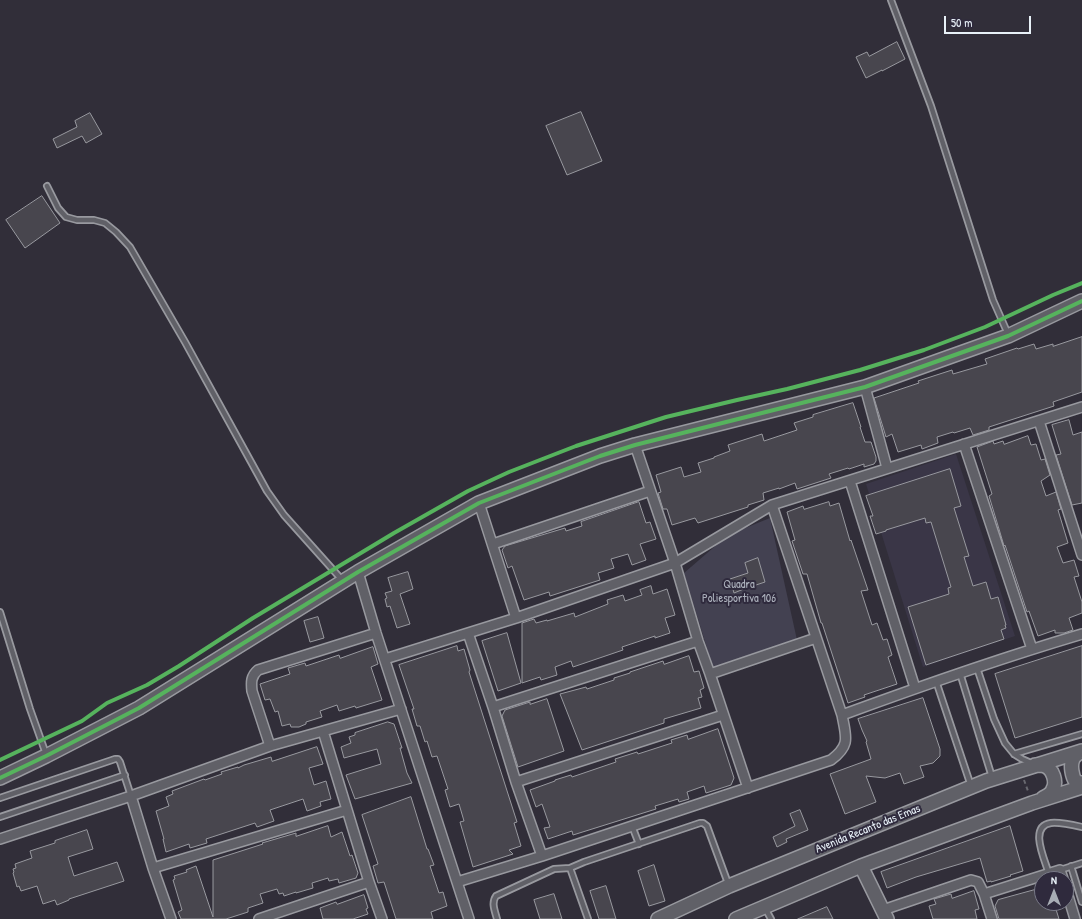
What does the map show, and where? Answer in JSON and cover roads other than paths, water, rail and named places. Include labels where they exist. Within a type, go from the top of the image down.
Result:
[{"type":"street","points":[[0,778],[139,708],[343,581],[480,503],[600,456],[635,445],[865,387],[1008,336],[1082,301]]},
{"type":"street","points":[[865,387],[887,468]]},
{"type":"street","points":[[386,659],[516,618],[675,563],[772,505],[1082,407]]},
{"type":"street","points":[[1039,421],[1082,555]]},
{"type":"street","points":[[964,444],[1032,649]]},
{"type":"street","points":[[635,445],[675,563],[698,641],[748,788]]},
{"type":"street","points":[[850,481],[915,688]]},
{"type":"street","points":[[493,544],[650,491]]},
{"type":"street","points":[[480,503],[516,618]]},
{"type":"street","points":[[457,882],[542,856],[748,788],[831,760],[840,754],[845,746],[846,736],[842,715],[772,505]]},
{"type":"street","points":[[358,572],[376,633],[386,659],[468,919]]},
{"type":"street","points":[[270,746],[252,691],[251,683],[254,674],[258,670],[376,633]]},
{"type":"street","points":[[468,633],[494,707],[516,782],[542,856]]},
{"type":"street","points":[[842,715],[915,688],[1082,634]]},
{"type":"street","points":[[710,674],[816,638]]},
{"type":"street","points":[[494,707],[698,641]]},
{"type":"street","points":[[0,839],[131,796],[270,746],[401,709]]},
{"type":"street","points":[[516,782],[723,715]]},
{"type":"street","points":[[323,731],[369,882],[382,919]]},
{"type":"street","points":[[1081,752],[1073,758],[1072,771],[1076,782],[1082,783]]},
{"type":"street","name":"Avenida Recanto das Emas","points":[[658,919],[729,886],[971,787],[1035,765],[1081,752]]},
{"type":"street","points":[[1035,765],[1046,766],[1049,768],[1055,782],[1053,791],[1036,802]]},
{"type":"street","points":[[736,919],[861,866],[1036,802],[1082,787]]},
{"type":"street","points":[[131,796],[153,868],[171,919]]},
{"type":"street","points":[[153,868],[347,810]]},
{"type":"street","points":[[861,866],[885,914],[974,880],[980,884],[992,919]]},
{"type":"street","points":[[984,894],[1034,879]]},
{"type":"street","points":[[259,919],[369,882]]},
{"type":"lane","points":[[892,0],[931,106],[993,300],[1008,336]]},
{"type":"lane","points":[[47,186],[58,208],[66,217],[78,220],[94,220],[104,223],[116,232],[130,247],[267,491],[284,515],[343,581]]},
{"type":"lane","points":[[0,612],[46,756]]},
{"type":"lane","points":[[977,668],[1005,744],[1014,754],[1035,765]]},
{"type":"lane","points":[[960,673],[992,779]]},
{"type":"lane","points":[[936,681],[971,787]]},
{"type":"lane","points":[[1014,754],[1082,734]]},
{"type":"lane","points":[[0,798],[115,759],[119,760],[131,796]]},
{"type":"lane","points":[[0,817],[125,775]]},
{"type":"lane","points":[[497,919],[493,904],[493,900],[496,896],[554,869],[570,868],[703,822],[707,826],[729,886]]},
{"type":"lane","points":[[1048,871],[1038,839],[1040,828],[1052,822],[1082,827]]},
{"type":"lane","points":[[632,826],[639,844]]},
{"type":"lane","points":[[1065,871],[1071,866],[1082,863]]},
{"type":"lane","points":[[1071,866],[1080,891],[1082,902]]},
{"type":"lane","points":[[570,868],[588,919]]},
{"type":"lane","points":[[765,907],[770,919]]},
{"type":"park label","name":"Quadra Poliesportiva 106","points":[[739,592]]}]
